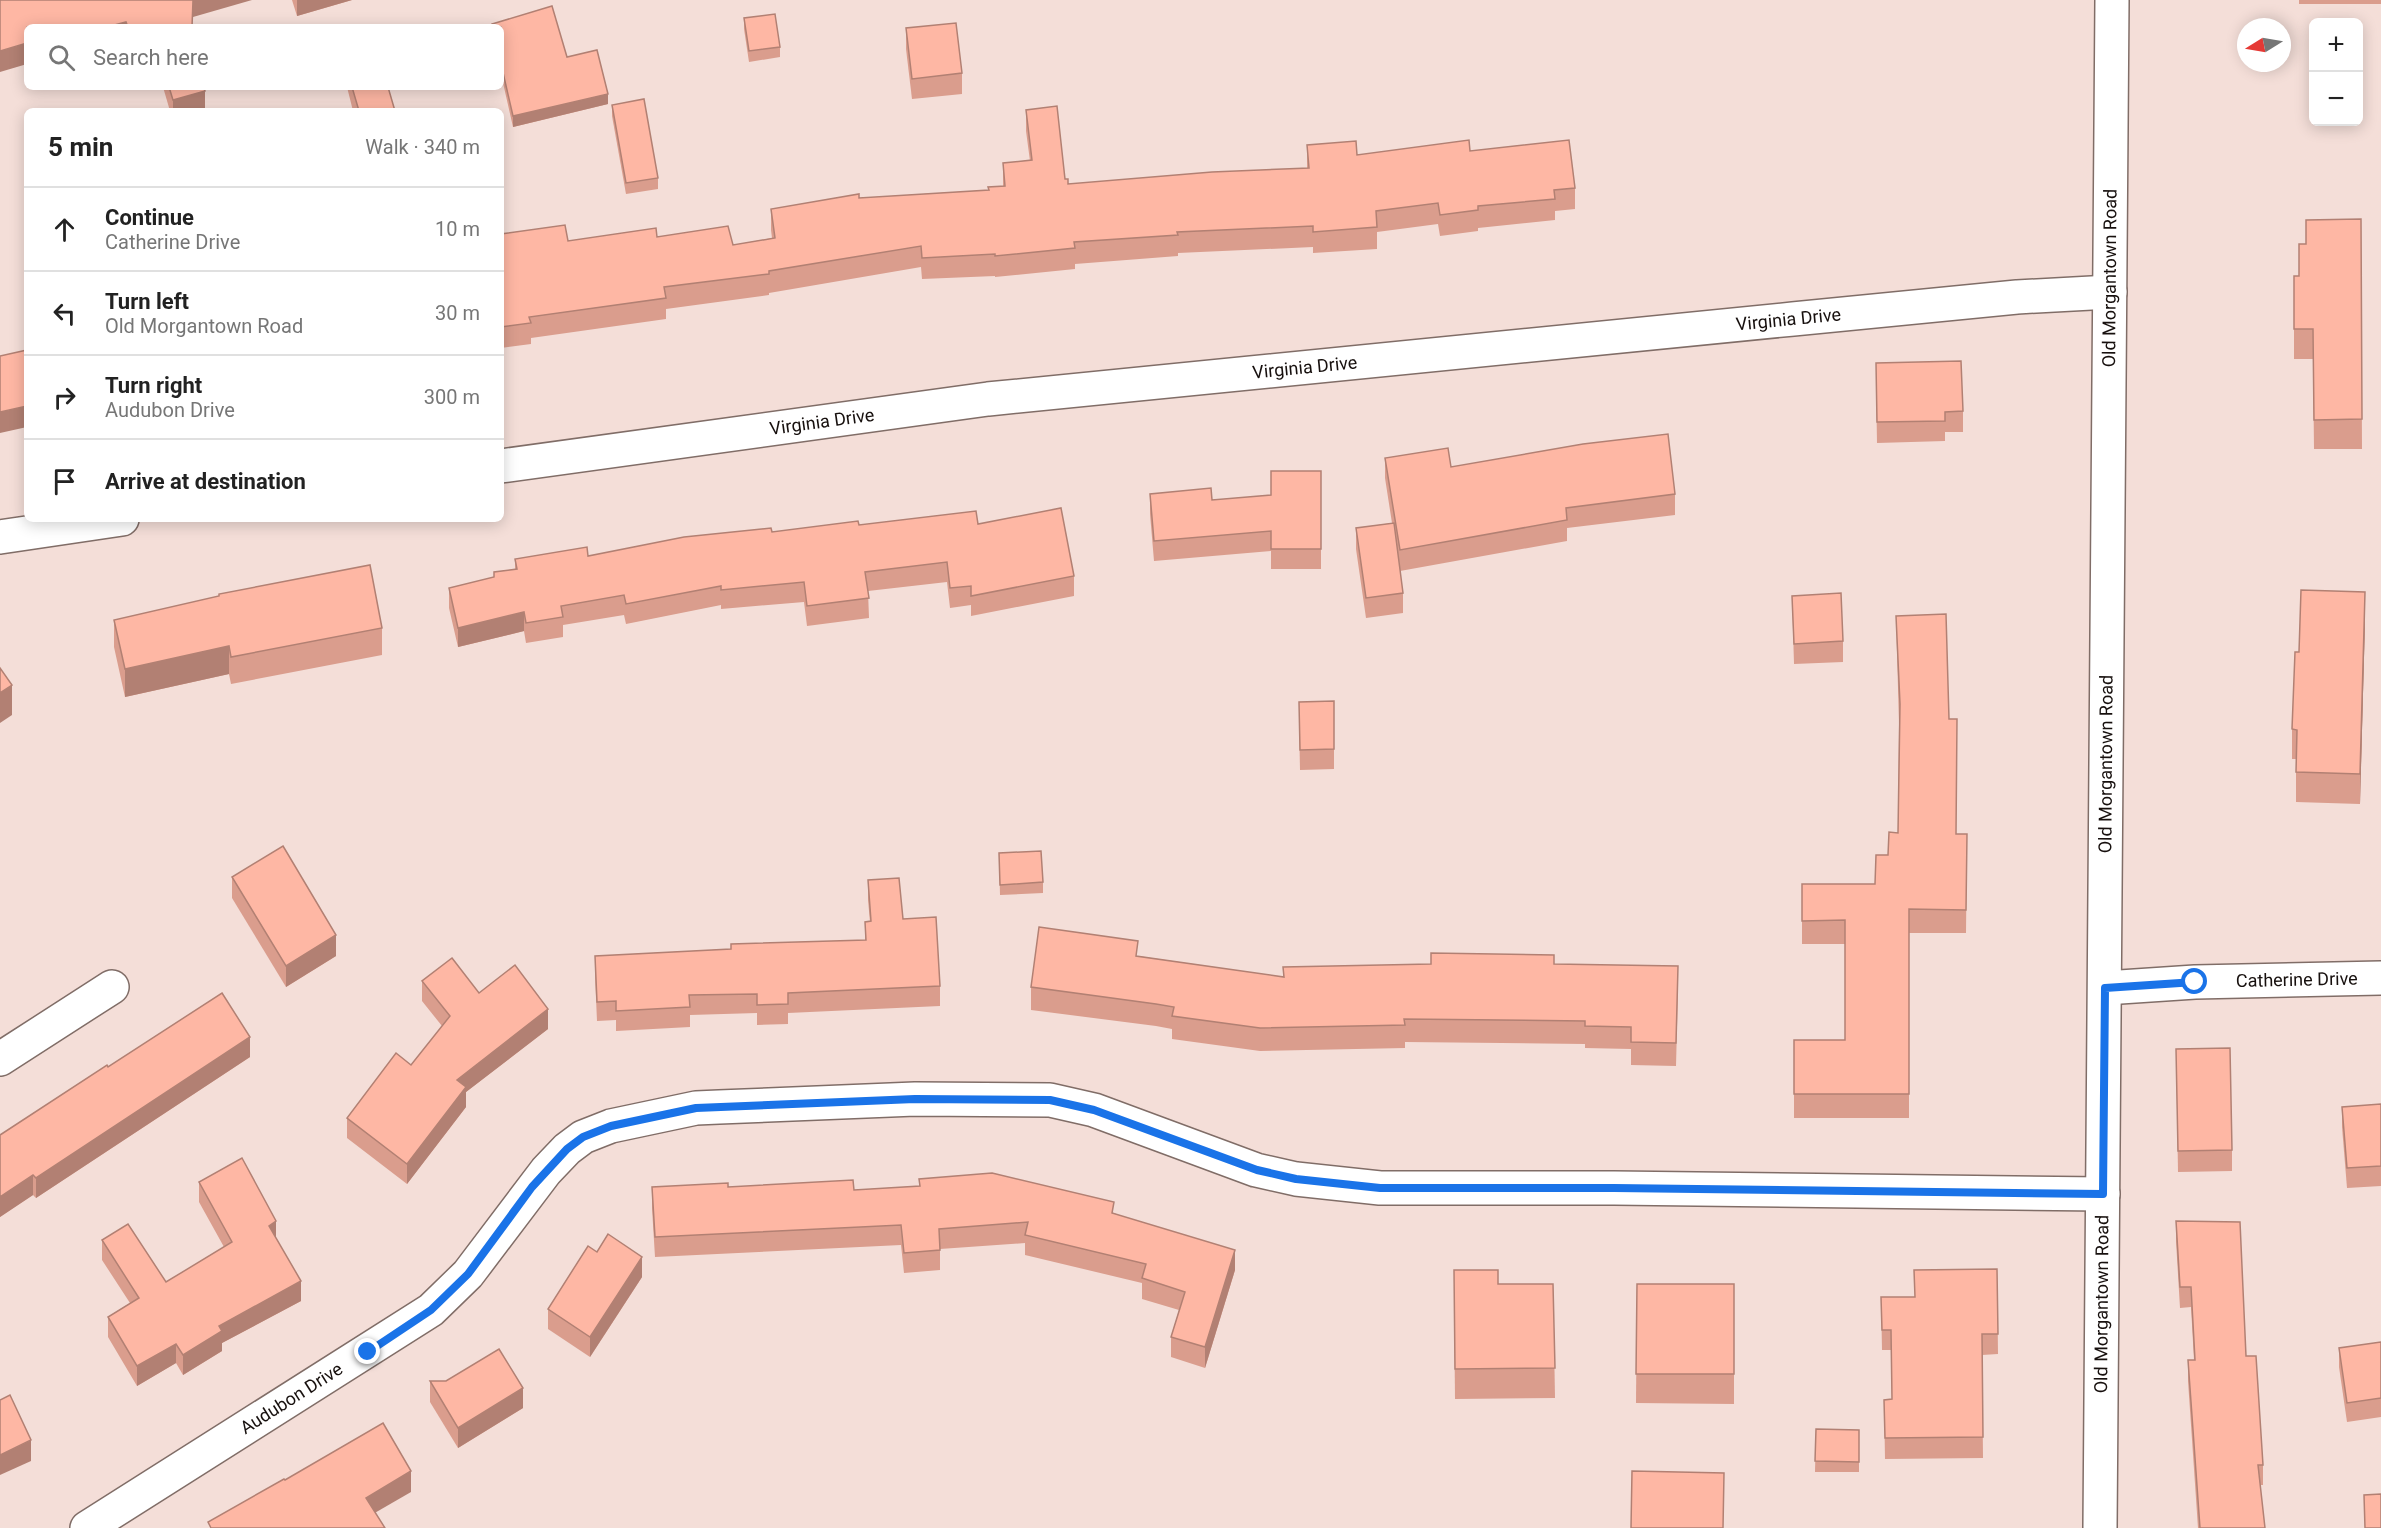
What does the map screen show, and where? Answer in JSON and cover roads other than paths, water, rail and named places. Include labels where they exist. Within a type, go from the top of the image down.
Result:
[{"type":"street","name":"Old Morgantown Road","points":[[2100,1528],[2112,0]]},
{"type":"street","name":"Virginia Drive","points":[[504,466],[988,399],[2017,297],[2110,292]]},
{"type":"street","points":[[0,537],[102,522]]},
{"type":"street","name":"Catherine Drive","points":[[2105,988],[2195,982],[2381,978]]},
{"type":"street","points":[[0,1059],[111,987]]},
{"type":"street","name":"Audubon Drive","points":[[87,1528],[431,1310],[468,1274],[546,1171],[567,1149],[583,1137],[611,1126],[696,1108],[915,1099],[1050,1100],[1094,1110],[1257,1170],[1296,1179],[1380,1188],[1614,1188],[2103,1194]]}]
